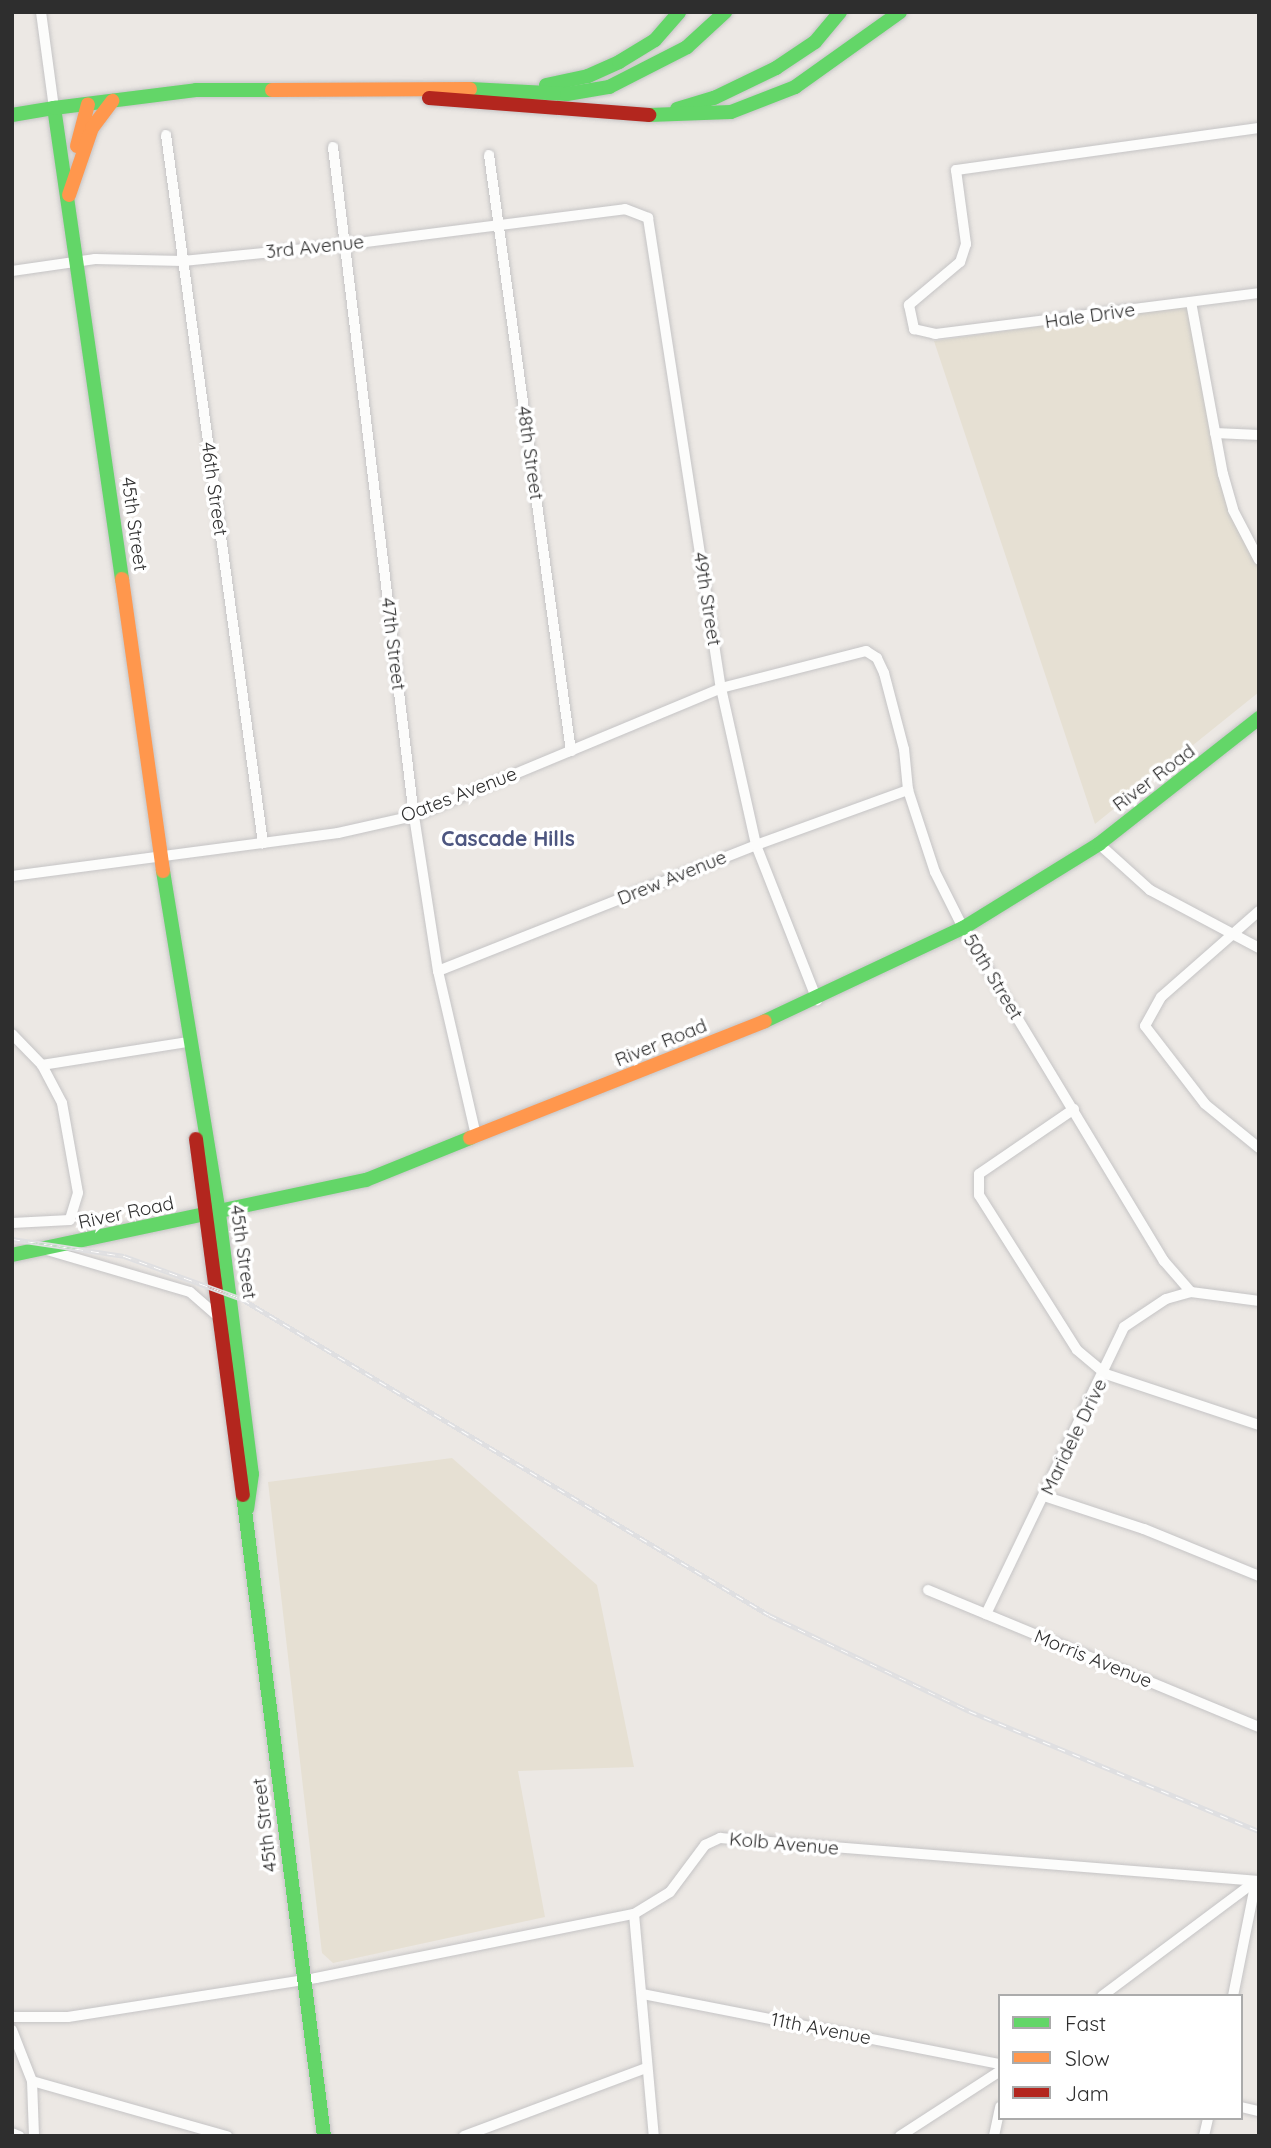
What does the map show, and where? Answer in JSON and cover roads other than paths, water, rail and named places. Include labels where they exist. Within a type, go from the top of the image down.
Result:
[{"type":"main road","points":[[12,115],[209,90],[389,91],[533,88],[588,76],[655,40],[679,12]]},
{"type":"main road","points":[[470,89],[567,94],[609,87],[687,47],[725,12]]},
{"type":"main road","points":[[649,115],[746,85],[815,42],[840,12]]},
{"type":"main road","points":[[389,91],[480,106],[649,115],[731,112],[795,87],[900,12]]},
{"type":"main road","points":[[69,195],[92,128],[112,101]]},
{"type":"main road","points":[[75,176],[82,116],[88,104]]},
{"type":"main road","name":"45th Street","points":[[54,108],[69,195],[76,261],[188,1042],[219,1214],[252,1474],[247,1509]]},
{"type":"main road","name":"River Road","points":[[12,1255],[219,1214],[366,1180],[817,1000],[963,928],[1099,844],[1259,718]]},
{"type":"main road","name":"45th Street","points":[[188,1042],[215,1314],[237,1477],[247,1509],[324,2136]]},
{"type":"street","name":"45th Street","points":[[41,12],[54,108]]},
{"type":"street","name":"Hale Drive","points":[[1259,128],[956,170],[966,244],[960,262],[909,305],[914,328],[935,334],[1259,293]]},
{"type":"street","name":"46th Street","points":[[166,135],[263,843]]},
{"type":"street","name":"47th Street","points":[[333,147],[342,245],[414,816],[438,971],[476,1136]]},
{"type":"street","name":"48th Street","points":[[489,155],[571,751]]},
{"type":"street","name":"3rd Avenue","points":[[12,271],[76,261],[184,261],[342,245],[618,209]]},
{"type":"street","name":"49th Street","points":[[618,209],[648,218],[721,688],[756,845],[817,1000]]},
{"type":"street","points":[[1191,302],[1215,433],[1233,510],[1259,560]]},
{"type":"street","points":[[1215,433],[1259,435]]},
{"type":"street","name":"50th Street","points":[[848,655],[866,651],[877,658],[884,673],[904,749],[908,790],[935,872],[963,928],[1164,1261],[1191,1292]]},
{"type":"street","name":"Oates Avenue","points":[[12,876],[263,843],[414,816],[721,688],[848,655]]},
{"type":"street","name":"Drew Avenue","points":[[438,971],[756,845],[908,790]]},
{"type":"street","points":[[1099,844],[1150,890],[1259,948]]},
{"type":"street","points":[[1259,911],[1152,1007],[1145,1026],[1205,1104],[1259,1148]]},
{"type":"street","points":[[12,1034],[42,1065],[62,1103],[73,1144],[78,1193],[70,1220],[12,1223]]},
{"type":"street","points":[[42,1065],[188,1042]]},
{"type":"street","points":[[1074,1109],[979,1174],[979,1195],[1070,1341],[1106,1374],[1259,1425]]},
{"type":"street","points":[[43,1249],[190,1292],[215,1314]]},
{"type":"street","points":[[1191,1292],[1259,1301]]},
{"type":"street","name":"Maridele Drive","points":[[986,1614],[1106,1374],[1112,1349],[1124,1328],[1166,1299],[1191,1292]]},
{"type":"street","points":[[1044,1496],[1144,1529],[1259,1576]]},
{"type":"street","name":"Morris Avenue","points":[[928,1590],[1259,1727]]},
{"type":"street","name":"Kolb Avenue","points":[[12,2017],[68,2017],[303,1980],[634,1914],[670,1892],[705,1845],[720,1838],[1258,1881]]},
{"type":"street","points":[[1105,1994],[1258,1881]]},
{"type":"street","points":[[1233,1994],[1258,1881]]},
{"type":"street","points":[[634,1914],[654,2136]]},
{"type":"street","name":"11th Avenue","points":[[643,1994],[998,2064]]},
{"type":"street","points":[[12,2030],[32,2081],[34,2136]]},
{"type":"street","points":[[464,2136],[646,2068]]},
{"type":"street","points":[[900,2136],[998,2072]]},
{"type":"street","points":[[32,2081],[228,2136]]},
{"type":"street","points":[[994,2136],[998,2117]]},
{"type":"street","points":[[12,2133],[19,2136]]},
{"type":"railway","points":[[12,1239],[124,1256],[242,1299],[769,1615],[969,1711],[1259,1831]]},
{"type":"district","name":"Cascade Hills","points":[[508,838]]}]
